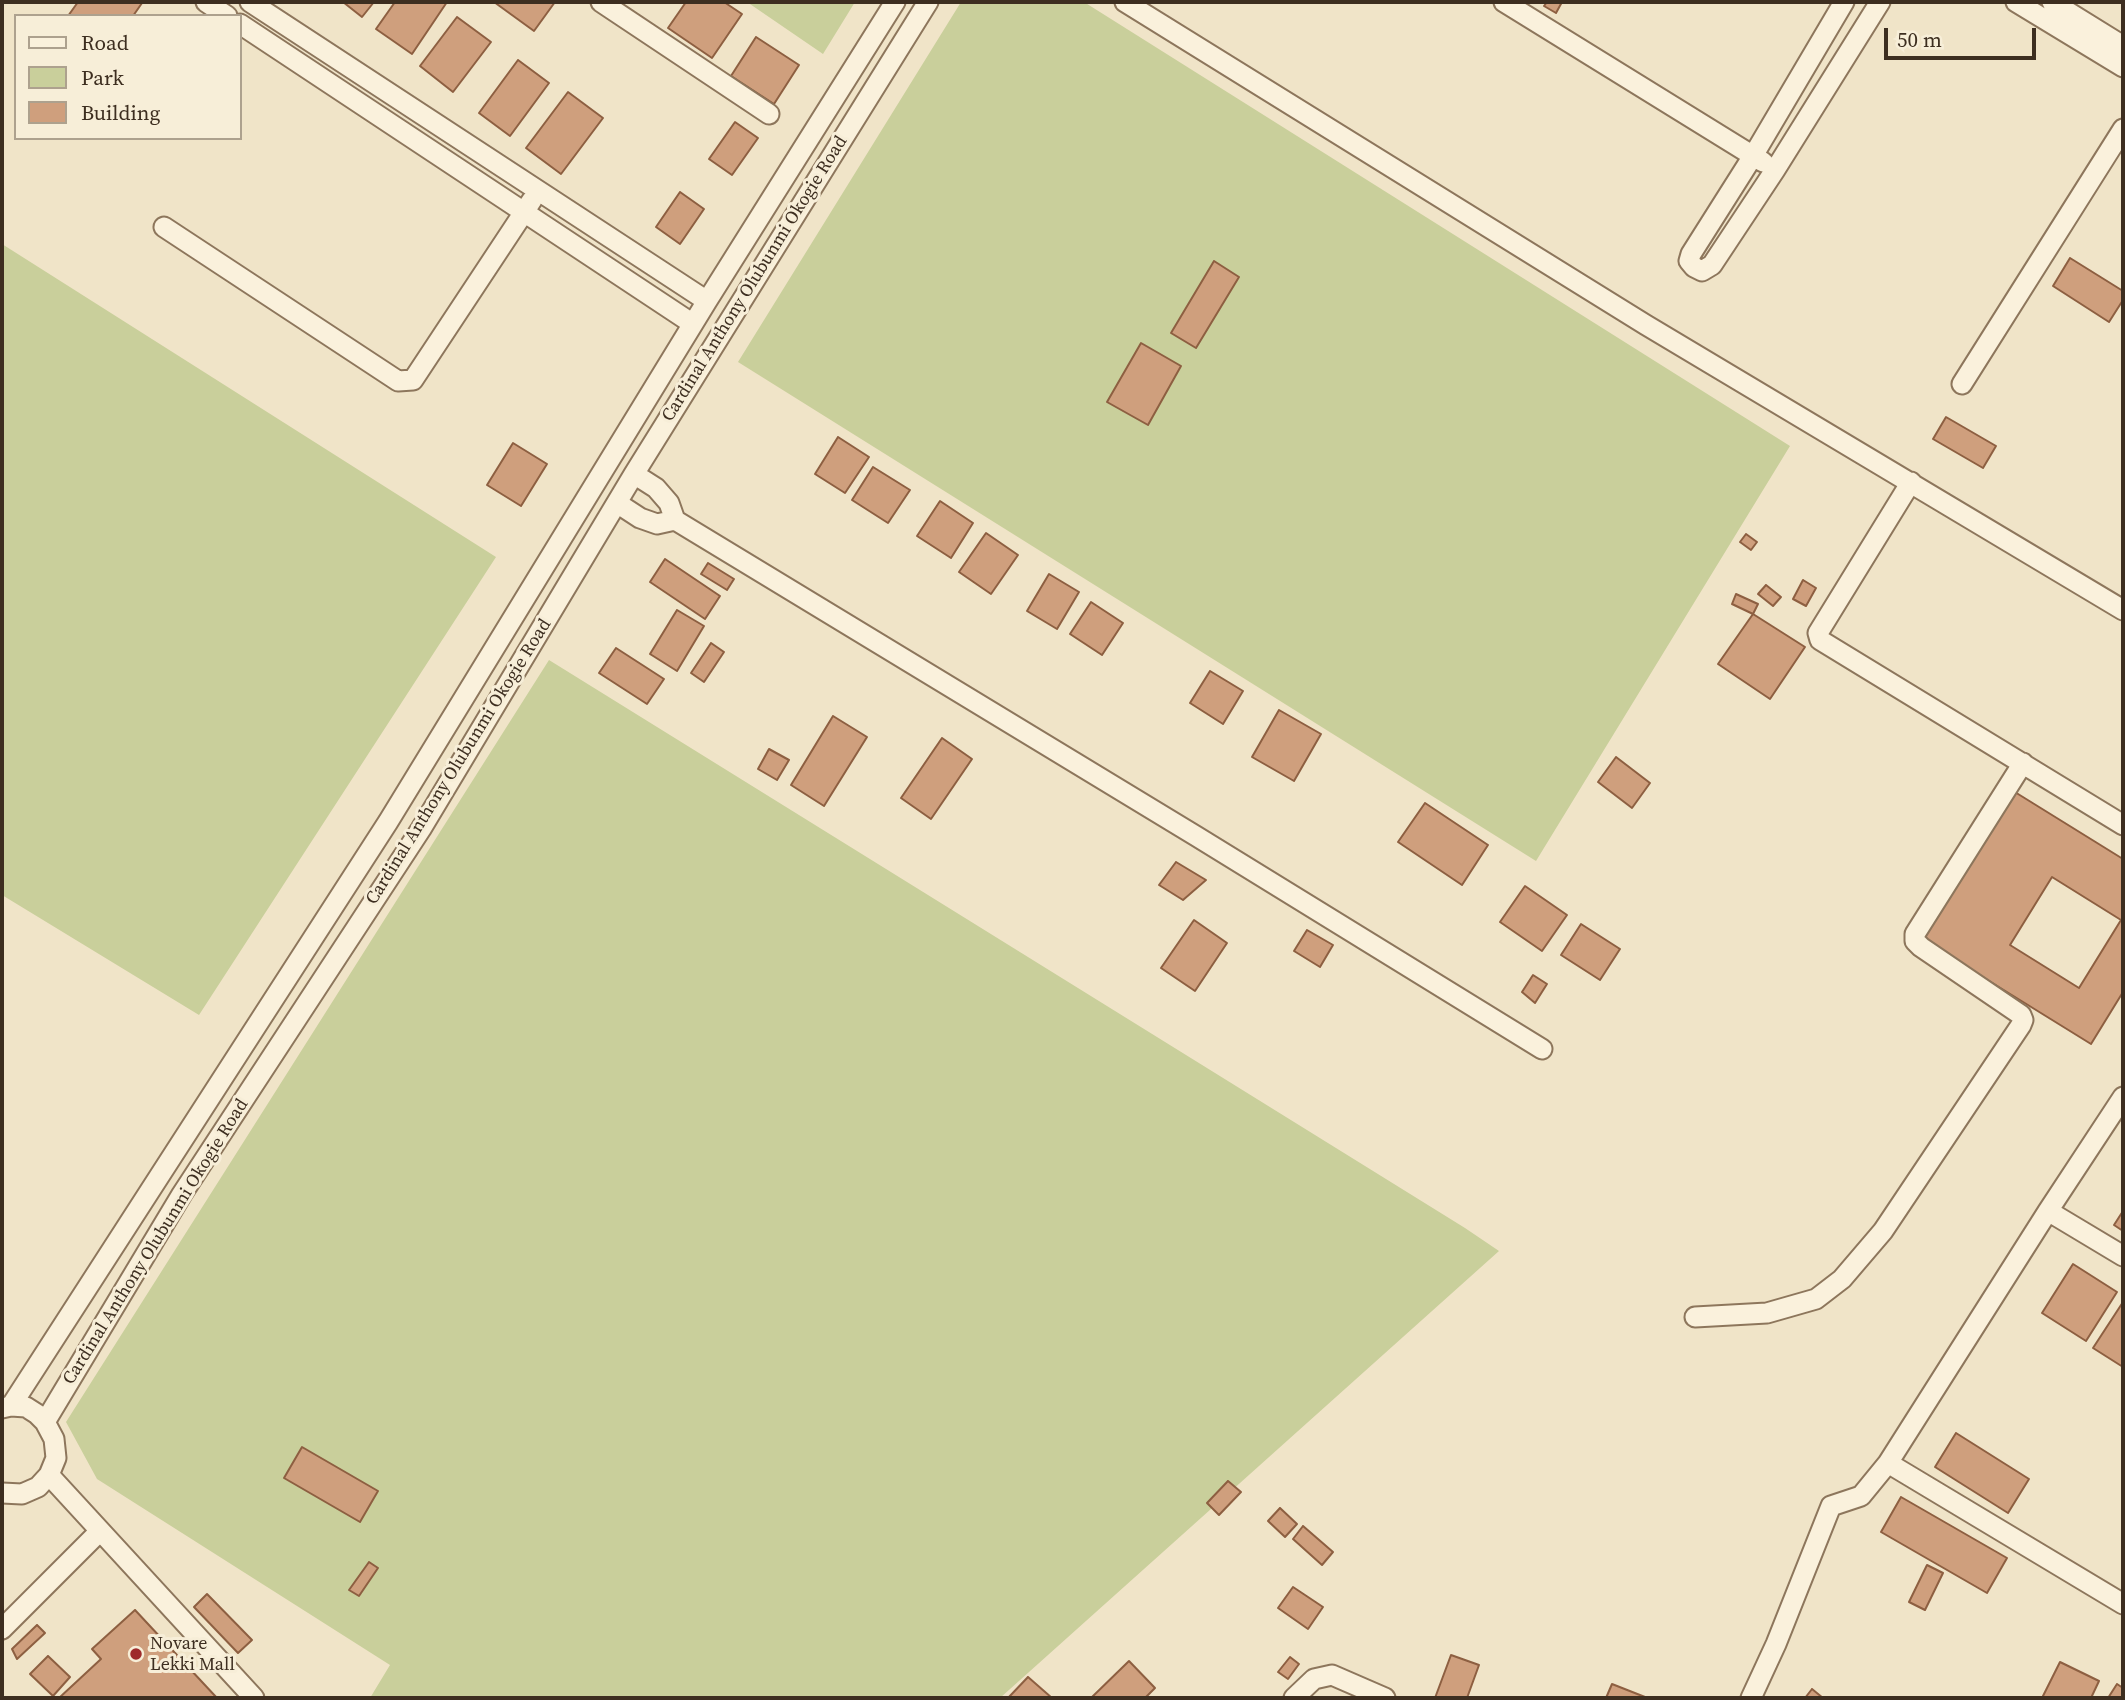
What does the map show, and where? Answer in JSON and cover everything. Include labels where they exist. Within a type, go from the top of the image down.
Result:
[{"type":"street","points":[[206,2],[225,14]]},
{"type":"street","points":[[250,2],[707,301]]},
{"type":"street","points":[[601,2],[769,114]]},
{"type":"street","name":"Cardinal Anthony Olubunmi Okogie Road","points":[[7,1407],[388,822],[707,301],[895,2]]},
{"type":"street","name":"Cardinal Anthony Olubunmi Okogie Road","points":[[45,1422],[182,1194],[421,829],[634,474],[928,2]]},
{"type":"street","points":[[1125,2],[1646,325],[2123,610]]},
{"type":"street","points":[[1504,2],[1775,170]]},
{"type":"street","points":[[1844,2],[1753,156],[1691,254],[1689,261],[1694,267],[1702,271],[1712,265],[1880,2]]},
{"type":"street","points":[[2016,2],[2123,67]]},
{"type":"street","points":[[2052,2],[2123,46]]},
{"type":"street","points":[[242,25],[693,324]]},
{"type":"street","points":[[1962,384],[2123,129]]},
{"type":"street","points":[[164,227],[398,381],[413,380],[538,191]]},
{"type":"street","points":[[634,474],[656,488],[669,503],[675,520],[1542,1049]]},
{"type":"street","points":[[1911,482],[1818,633],[1820,640],[2123,825]]},
{"type":"street","points":[[617,503],[640,518],[657,524],[675,520]]},
{"type":"street","points":[[1695,1317],[1767,1312],[1816,1299],[1842,1279],[1883,1231],[2021,1026],[2021,1015],[1921,947],[1915,940],[1915,934],[2023,763]]},
{"type":"street","points":[[1751,1698],[1776,1644],[1831,1506],[1861,1496],[1888,1463],[2123,1097]]},
{"type":"street","points":[[2048,1211],[2123,1256]]},
{"type":"street","points":[[3,1496],[22,1494],[38,1487],[49,1475],[56,1458],[54,1439],[45,1422],[26,1407],[7,1407]]},
{"type":"street","points":[[1888,1463],[2123,1604]]},
{"type":"street","points":[[49,1475],[254,1698]]},
{"type":"street","points":[[2,1629],[100,1531]]},
{"type":"street","points":[[1294,1698],[1297,1692],[1314,1679],[1332,1675],[1385,1698]]},
{"type":"green space","points":[[747,2],[855,2],[823,54]]},
{"type":"green space","points":[[961,2],[1084,2],[1790,446],[1536,861],[738,362]]},
{"type":"green space","points":[[2,244],[496,557],[199,1015],[2,895]]},
{"type":"green space","points":[[549,660],[1499,1251],[1000,1698],[370,1698],[390,1665],[97,1479],[66,1422]]},
{"type":"building","points":[[78,2],[142,3],[134,14],[69,14]]},
{"type":"building","points":[[343,2],[374,2],[362,17]]},
{"type":"building","points":[[395,2],[447,2],[412,54],[376,29]]},
{"type":"building","points":[[494,2],[555,2],[534,31]]},
{"type":"building","points":[[686,2],[724,2],[742,14],[712,58],[668,28]]},
{"type":"building","points":[[1547,2],[1562,2],[1556,13],[1544,6]]},
{"type":"building","points":[[457,17],[491,42],[453,92],[420,66]]},
{"type":"building","points":[[756,37],[799,65],[774,104],[731,76]]},
{"type":"building","points":[[518,60],[549,83],[510,136],[479,113]]},
{"type":"building","points":[[568,92],[603,118],[561,174],[526,148]]},
{"type":"building","points":[[735,122],[758,138],[732,175],[709,159]]},
{"type":"building","points":[[680,192],[704,209],[680,244],[656,227]]},
{"type":"building","points":[[2070,258],[2123,291],[2123,300],[2109,322],[2053,286]]},
{"type":"building","points":[[1214,261],[1239,277],[1196,348],[1171,333]]},
{"type":"building","points":[[1141,343],[1181,366],[1148,425],[1107,402]]},
{"type":"building","points":[[1946,417],[1996,446],[1983,468],[1933,439]]},
{"type":"building","points":[[838,437],[869,457],[845,493],[815,474]]},
{"type":"building","points":[[513,443],[547,464],[521,506],[487,485]]},
{"type":"building","points":[[873,467],[910,490],[888,523],[852,500]]},
{"type":"building","points":[[940,501],[973,523],[951,558],[917,536]]},
{"type":"building","points":[[986,533],[1018,555],[991,594],[959,572]]},
{"type":"building","points":[[1746,534],[1757,542],[1751,550],[1740,542]]},
{"type":"building","points":[[665,559],[720,596],[705,619],[650,582]]},
{"type":"building","points":[[708,563],[734,579],[727,590],[701,574]]},
{"type":"building","points":[[1049,574],[1079,592],[1057,629],[1027,611]]},
{"type":"building","points":[[1803,580],[1816,588],[1806,606],[1793,599]]},
{"type":"building","points":[[1766,585],[1781,597],[1773,606],[1758,594]]},
{"type":"building","points":[[1736,594],[1758,604],[1753,614],[1732,604]]},
{"type":"building","points":[[1091,602],[1123,623],[1102,655],[1070,634]]},
{"type":"building","points":[[677,610],[704,626],[677,671],[650,654]]},
{"type":"building","points":[[1753,614],[1805,647],[1770,699],[1718,664]]},
{"type":"building","points":[[711,643],[724,652],[704,682],[691,673]]},
{"type":"building","points":[[616,648],[664,679],[647,704],[599,673]]},
{"type":"building","points":[[1210,671],[1243,691],[1223,724],[1190,703]]},
{"type":"building","points":[[1279,710],[1321,734],[1294,781],[1252,757]]},
{"type":"building","points":[[833,716],[867,737],[824,806],[791,785]]},
{"type":"building","points":[[942,738],[972,759],[931,819],[901,798]]},
{"type":"building","points":[[769,749],[789,760],[777,780],[758,769]]},
{"type":"building","points":[[1616,757],[1650,783],[1632,808],[1598,782]]},
{"type":"building","points":[[2010,789],[2123,859],[2123,992],[2091,1044],[1918,937]],"holes":[[[2052,877],[2121,920],[2079,988],[2010,945]]]},
{"type":"building","points":[[1425,803],[1488,845],[1462,885],[1398,842]]},
{"type":"building","points":[[1176,862],[1206,880],[1183,900],[1159,885]]},
{"type":"building","points":[[1525,886],[1567,915],[1542,951],[1500,922]]},
{"type":"building","points":[[1194,920],[1227,943],[1195,991],[1161,968]]},
{"type":"building","points":[[1581,924],[1620,949],[1600,980],[1561,955]]},
{"type":"building","points":[[1307,930],[1333,945],[1320,967],[1294,951]]},
{"type":"building","points":[[1533,975],[1547,984],[1535,1003],[1522,992]]},
{"type":"building","points":[[2123,1211],[2123,1231],[2114,1225]]},
{"type":"building","points":[[2073,1264],[2117,1292],[2086,1341],[2042,1313]]},
{"type":"building","points":[[2123,1302],[2123,1367],[2093,1348]]},
{"type":"building","points":[[1956,1433],[2029,1479],[2008,1513],[1935,1467]]},
{"type":"building","points":[[302,1447],[378,1491],[360,1522],[284,1478]]},
{"type":"building","points":[[1228,1481],[1241,1492],[1219,1515],[1207,1503]]},
{"type":"building","points":[[1901,1497],[2007,1558],[1987,1593],[1881,1532]]},
{"type":"building","points":[[1280,1508],[1297,1524],[1285,1537],[1268,1521]]},
{"type":"building","points":[[1303,1526],[1333,1552],[1322,1565],[1293,1539]]},
{"type":"building","points":[[369,1562],[378,1568],[359,1596],[349,1590]]},
{"type":"building","points":[[1927,1565],[1943,1573],[1925,1610],[1909,1602]]},
{"type":"building","points":[[1293,1587],[1323,1607],[1308,1629],[1278,1608]]},
{"type":"building","points":[[207,1594],[252,1640],[238,1653],[194,1607]]},
{"type":"building","name":"Novare Lekki Mall","points":[[135,1610],[217,1698],[59,1698],[101,1659],[92,1649]]},
{"type":"building","points":[[37,1625],[45,1633],[17,1659],[12,1649]]},
{"type":"building","points":[[1451,1655],[1479,1665],[1467,1698],[1435,1698]]},
{"type":"building","points":[[48,1656],[70,1677],[53,1696],[30,1674]]},
{"type":"building","points":[[1290,1657],[1299,1664],[1288,1679],[1278,1672]]},
{"type":"building","points":[[1129,1661],[1155,1688],[1145,1698],[1091,1698]]},
{"type":"building","points":[[2060,1662],[2099,1681],[2091,1698],[2042,1698]]},
{"type":"building","points":[[1028,1677],[1052,1698],[1008,1698]]},
{"type":"building","points":[[1612,1684],[1645,1697],[1606,1698]]},
{"type":"building","points":[[2117,1684],[2123,1688],[2123,1698],[2108,1698]]},
{"type":"building","points":[[1812,1689],[1823,1698],[1805,1698]]},
{"type":"place","name":"Novare Lekki Mall","points":[[136,1654]]}]
